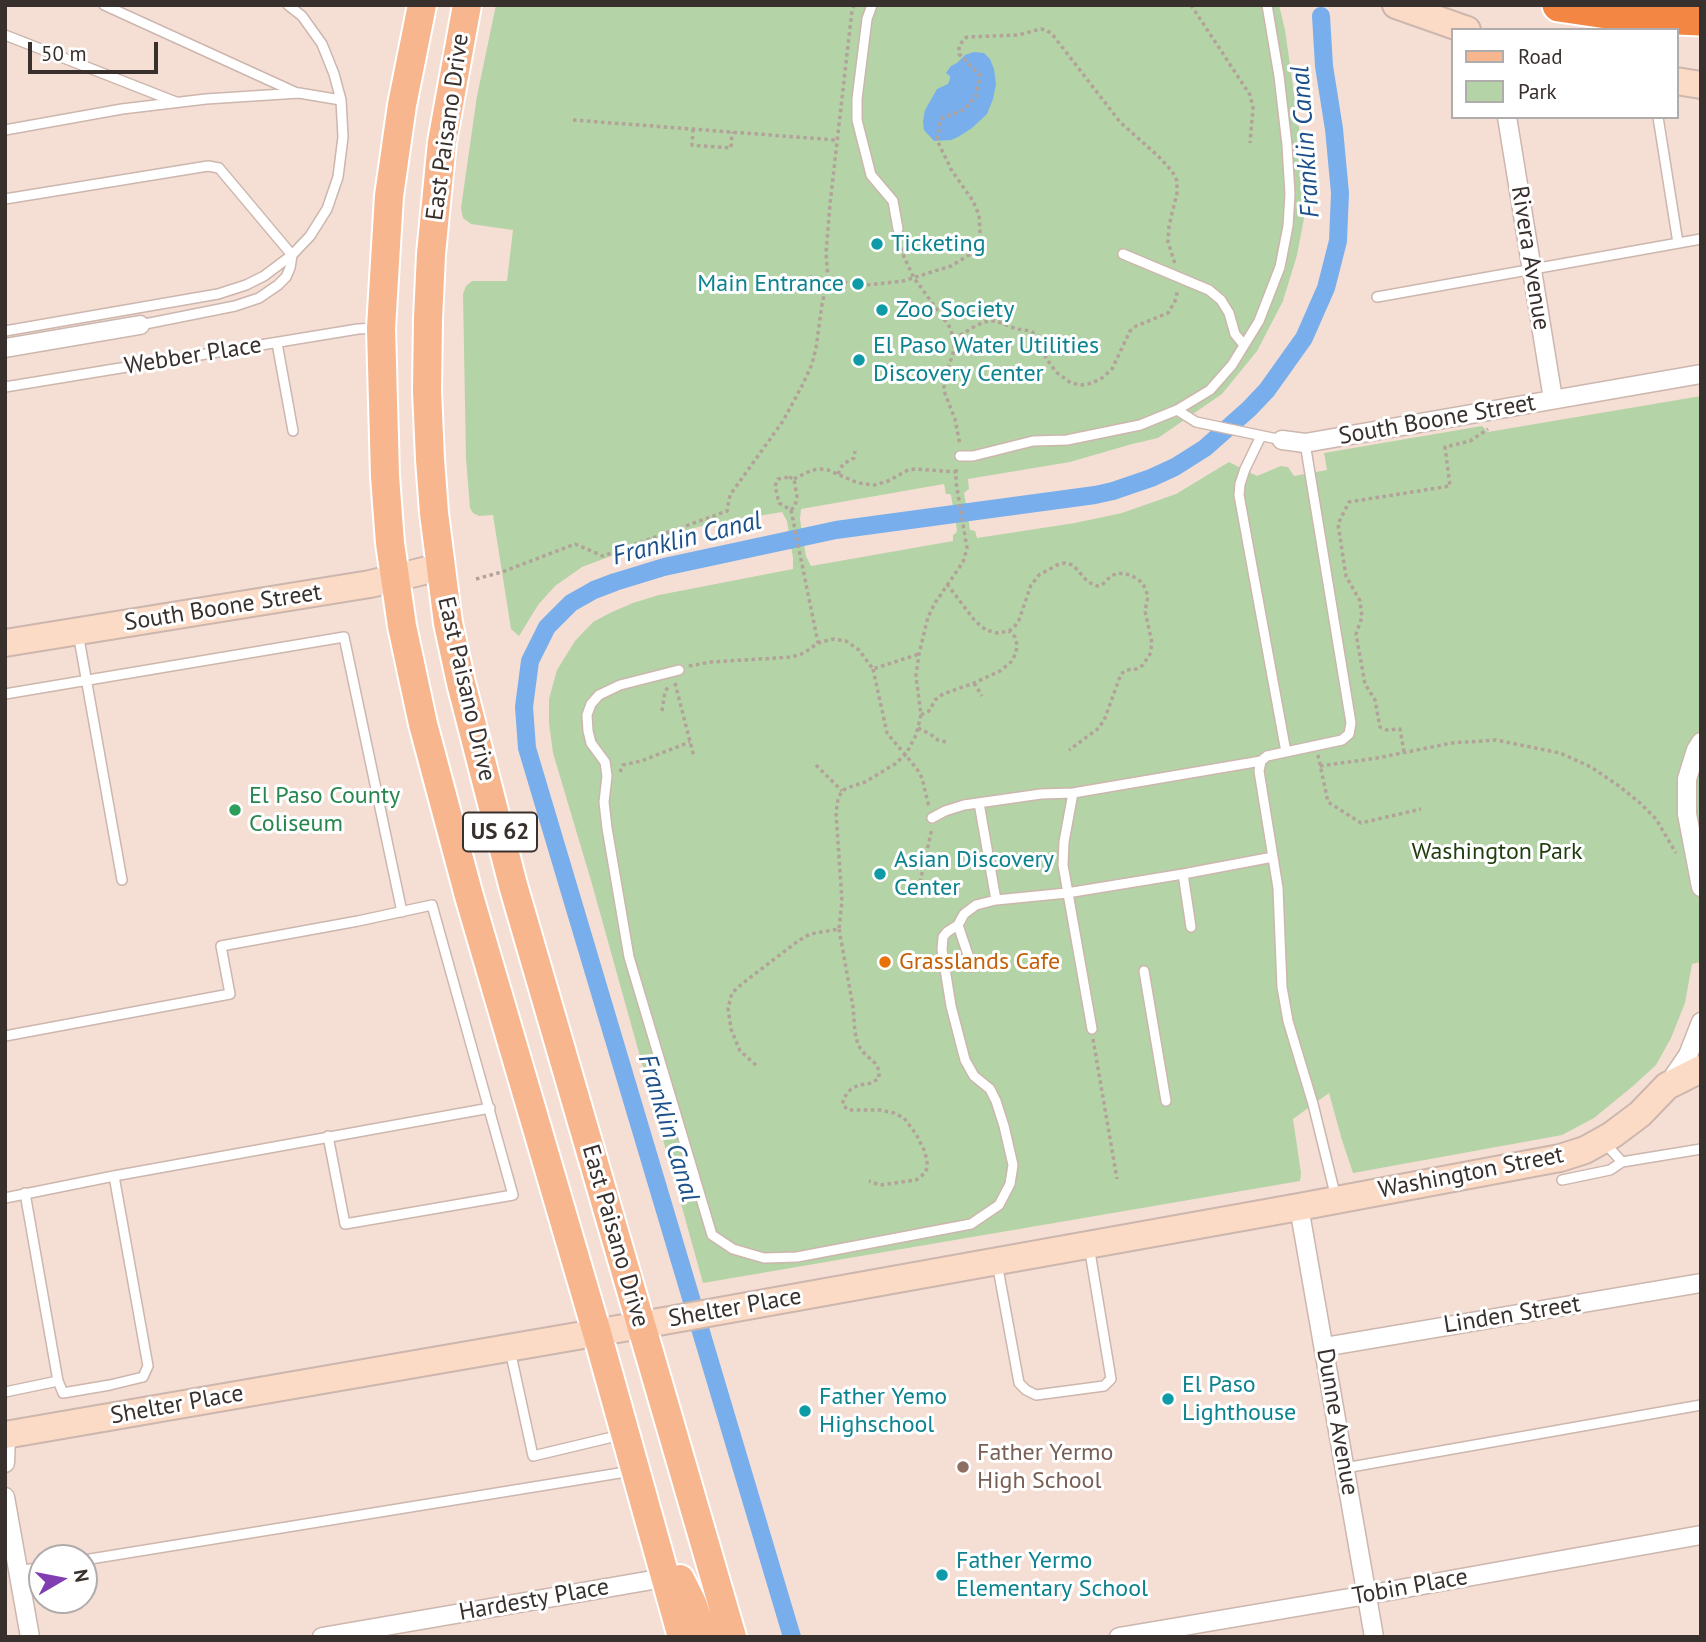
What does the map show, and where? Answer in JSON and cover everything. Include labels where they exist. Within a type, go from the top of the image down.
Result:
[{"type":"highway","points":[[1559,5],[1634,16],[1701,19]]},
{"type":"main road","points":[[410,5],[413,43]]},
{"type":"main road","name":"East Paisano Drive","points":[[422,5],[393,162],[381,328],[385,476],[395,578],[411,671],[469,896],[597,1333],[682,1637]]},
{"type":"main road","name":"East Paisano Drive","points":[[467,5],[442,142],[431,254],[427,391],[433,500],[448,623],[513,885],[732,1637]]},
{"type":"main road","points":[[457,56],[470,33],[479,5]]},
{"type":"main road","points":[[385,251],[431,254]]},
{"type":"main road","points":[[655,1543],[676,1572],[692,1603],[704,1637]]},
{"type":"street","points":[[1396,5],[1460,28]]},
{"type":"street","points":[[1678,81],[1701,86]]},
{"type":"street","name":"Rivera Avenue","points":[[1507,119],[1553,399]]},
{"type":"street","points":[[5,348],[140,325]]},
{"type":"street","name":"South Boone Street","points":[[1282,440],[1305,443],[1701,374]]},
{"type":"street","name":"South Boone Street","points":[[5,643],[369,584],[440,567]]},
{"type":"street","points":[[1701,742],[1687,779],[1687,814],[1701,887]]},
{"type":"street","points":[[1686,1079],[1688,1055],[1701,1022]]},
{"type":"street","name":"Washington Street","points":[[1300,1207],[1560,1158],[1584,1150],[1612,1135],[1656,1099],[1686,1079]]},
{"type":"street","name":"Shelter Place","points":[[5,1433],[597,1333],[1300,1207]]},
{"type":"street","name":"Dunne Avenue","points":[[1300,1207],[1374,1637]]},
{"type":"street","name":"Linden Street","points":[[1324,1347],[1701,1283]]},
{"type":"street","points":[[5,1433],[5,1463]]},
{"type":"street","points":[[5,1497],[30,1637]]},
{"type":"street","name":"Tobin Place","points":[[1119,1637],[1701,1535]]},
{"type":"street","name":"Hardesty Place","points":[[322,1637],[664,1578]]},
{"type":"lane","points":[[104,5],[299,93]]},
{"type":"lane","points":[[5,331],[218,294],[264,276],[292,255],[310,236],[327,209],[338,177],[344,137],[341,100],[322,44],[302,16],[288,5]]},
{"type":"lane","points":[[872,5],[865,32],[857,120],[871,175],[893,201],[898,229]]},
{"type":"lane","points":[[960,456],[973,456],[1033,441],[1067,440],[1103,434],[1140,425],[1177,410],[1210,390],[1232,365],[1259,321],[1280,267],[1288,226],[1290,194],[1287,145],[1267,5]]},
{"type":"lane","points":[[5,35],[178,103]]},
{"type":"lane","points":[[5,130],[122,109],[206,99],[299,93],[341,100]]},
{"type":"lane","points":[[1658,119],[1678,243]]},
{"type":"lane","points":[[5,198],[208,166],[219,168],[292,255],[286,277],[259,298],[235,306],[140,325]]},
{"type":"lane","points":[[1377,297],[1701,239]]},
{"type":"lane","points":[[1123,254],[1209,290],[1222,300],[1235,334],[1244,345]]},
{"type":"lane","name":"Webber Place","points":[[5,387],[358,329],[381,328]]},
{"type":"lane","points":[[277,342],[293,431]]},
{"type":"lane","name":"South Boone Street","points":[[1177,410],[1196,422],[1282,440]]},
{"type":"lane","points":[[1257,435],[1240,484],[1239,495],[1286,752]]},
{"type":"lane","points":[[932,818],[964,805],[1041,794],[1073,793],[1261,761],[1267,756],[1342,740],[1349,734],[1352,723],[1305,443]]},
{"type":"lane","points":[[78,631],[122,880]]},
{"type":"lane","points":[[5,694],[344,637],[402,912]]},
{"type":"lane","points":[[679,670],[620,685],[599,695],[591,704],[587,715],[588,731],[592,743],[605,762],[607,776],[604,802],[607,828],[629,957],[712,1235],[733,1249],[764,1258],[797,1256],[971,1224],[999,1205],[1010,1184],[1013,1165],[996,1101],[990,1089],[974,1076],[965,1060],[951,1006],[942,950],[943,937],[976,905],[996,900],[1067,893],[1273,857]]},
{"type":"lane","points":[[1261,761],[1259,771],[1278,888],[1282,987],[1288,1021],[1336,1200]]},
{"type":"lane","points":[[1073,793],[1063,842],[1063,865],[1092,1029]]},
{"type":"lane","points":[[978,803],[996,900]]},
{"type":"lane","points":[[1183,874],[1191,927]]},
{"type":"lane","points":[[5,1036],[230,995],[221,946],[432,905],[513,1195],[345,1224],[328,1136]]},
{"type":"lane","points":[[958,925],[972,967]]},
{"type":"lane","points":[[1144,971],[1166,1101]]},
{"type":"lane","points":[[5,1198],[490,1108]]},
{"type":"lane","points":[[1602,1140],[1622,1162]]},
{"type":"lane","points":[[1562,1180],[1610,1170],[1622,1162],[1701,1149]]},
{"type":"lane","points":[[25,1193],[58,1381],[63,1393],[110,1385],[143,1377],[148,1366],[114,1176]]},
{"type":"lane","points":[[996,1262],[1019,1383],[1036,1395],[1104,1386],[1111,1379],[1089,1245]]},
{"type":"lane","points":[[509,1348],[533,1456],[625,1434]]},
{"type":"lane","points":[[5,1392],[58,1381]]},
{"type":"lane","points":[[1345,1468],[1701,1405]]},
{"type":"lane","points":[[98,1558],[635,1470]]},
{"type":"lane","points":[[18,1570],[28,1569]]},
{"type":"path","points":[[476,579],[575,544],[603,556],[727,511],[730,495],[783,421],[807,374],[816,348],[828,279],[826,253],[836,140],[854,5]]},
{"type":"path","points":[[1191,5],[1250,95],[1253,108],[1250,143]]},
{"type":"path","points":[[867,285],[914,278],[961,261],[979,242],[979,215],[973,201],[952,172],[937,137],[942,119],[968,107],[976,96],[980,78],[958,54],[959,46],[968,37],[1018,35],[1046,30],[1052,34],[1120,122],[1172,171],[1177,181],[1177,193],[1168,242],[1179,279],[1178,291],[1168,313],[1130,331],[1112,369],[1102,379],[1092,383],[1071,383],[1056,372],[1046,358],[1039,337],[1031,331],[988,321],[954,339]]},
{"type":"path","points":[[573,120],[836,140]]},
{"type":"path","points":[[693,129],[692,145],[731,148],[732,132]]},
{"type":"path","points":[[898,229],[900,246],[914,278],[949,326],[954,339],[944,391],[959,435],[960,456]]},
{"type":"path","points":[[809,277],[849,283]]},
{"type":"path","points":[[1404,752],[1400,729],[1387,730],[1380,727],[1375,700],[1365,684],[1356,634],[1362,617],[1360,601],[1346,576],[1338,524],[1349,502],[1450,486],[1445,447],[1469,441],[1488,429]]},
{"type":"path","points":[[838,474],[843,464],[854,458],[855,451]]},
{"type":"path","points":[[818,643],[791,510],[779,503],[775,486],[778,479],[794,479],[812,470],[828,470],[858,483],[874,485],[908,470],[956,472]]},
{"type":"path","points":[[791,510],[797,497],[794,479]]},
{"type":"path","points":[[869,1181],[880,1185],[916,1180],[928,1168],[925,1152],[904,1118],[880,1110],[848,1110],[844,1105],[844,1099],[851,1089],[872,1083],[879,1078],[879,1070],[876,1063],[858,1045],[855,1032],[839,929],[842,901],[836,813],[842,791],[865,782],[895,764],[905,755],[916,735],[921,715],[916,684],[919,654],[928,617],[966,555],[966,539],[956,482]]},
{"type":"path","points":[[947,584],[975,621],[985,630],[997,632],[1009,631],[1019,620],[1031,585],[1039,575],[1057,565],[1073,565],[1088,582],[1097,586],[1118,573],[1131,575],[1144,586],[1148,596],[1145,611],[1152,643],[1150,654],[1143,665],[1121,674],[1105,718],[1098,728],[1069,750]]},
{"type":"path","points":[[921,715],[929,711],[935,700],[943,694],[974,683],[1010,662],[1016,653],[1017,645],[1015,637],[1009,631]]},
{"type":"path","points":[[679,670],[710,662],[792,657],[804,653],[818,643],[833,639],[846,641],[859,650],[873,669],[887,733],[922,778],[932,818],[932,832],[917,896]]},
{"type":"path","points":[[873,669],[919,654]]},
{"type":"path","points":[[662,711],[665,691],[674,681],[694,757]]},
{"type":"path","points":[[974,683],[982,696]]},
{"type":"path","points":[[918,728],[938,740],[946,741]]},
{"type":"path","points":[[1320,766],[1452,743],[1496,740],[1560,753],[1591,767],[1640,803],[1656,819],[1676,854]]},
{"type":"path","points":[[619,773],[623,765],[690,742]]},
{"type":"path","points":[[1316,746],[1328,802],[1361,822],[1421,809]]},
{"type":"path","points":[[816,765],[842,791]]},
{"type":"path","points":[[756,1065],[740,1051],[731,1029],[728,1008],[732,993],[798,941],[810,934],[839,929]]},
{"type":"path","points":[[1092,1029],[1116,1179]]},
{"type":"green space","name":"Washington Park","points":[[496,5],[1279,5],[1303,156],[1306,208],[1297,255],[1283,301],[1257,351],[1222,394],[1158,438],[1070,462],[968,479],[969,489],[964,493],[970,530],[975,531],[977,538],[1122,513],[1176,494],[1229,462],[1257,476],[1281,466],[1288,467],[1294,476],[1327,470],[1324,453],[1482,426],[1488,432],[1701,396],[1701,962],[1692,964],[1685,1003],[1671,1038],[1656,1065],[1594,1118],[1562,1135],[1353,1173],[1329,1093],[1293,1119],[1300,1181],[703,1283],[553,753],[549,699],[557,670],[575,641],[593,622],[633,603],[659,595],[793,569],[787,521],[782,512],[705,525],[659,538],[582,567],[555,586],[538,605],[519,636],[511,629],[493,515],[479,516],[470,508],[466,458],[463,294],[472,281],[507,281],[513,230],[471,224],[463,218],[461,208],[477,96]],"holes":[[[944,484],[946,494],[951,495],[957,530],[953,541],[811,566],[806,556],[801,509]]]},
{"type":"water","points":[[984,53],[994,69],[996,84],[987,114],[958,137],[934,141],[924,130],[925,110],[937,89],[948,84],[950,76],[946,73],[951,66],[965,55]]},
{"type":"waterway","name":"Franklin Canal","points":[[792,1637],[527,748],[524,707],[530,661],[547,627],[571,603],[615,582],[664,567],[836,530],[1113,491],[1175,467],[1205,448],[1267,390],[1304,338],[1326,288],[1338,241],[1340,193],[1324,66],[1321,16]]},
{"type":"place","name":"Ticketing","points":[[877,244]]},
{"type":"place","name":"Main Entrance","points":[[858,284]]},
{"type":"place","name":"Zoo Society","points":[[882,310]]},
{"type":"place","name":"El Paso Water Utilities Discovery Center","points":[[859,360]]},
{"type":"place","name":"El Paso County Coliseum","points":[[235,810]]},
{"type":"place","name":"Asian Discovery Center","points":[[880,874]]},
{"type":"place","name":"Grasslands Cafe","points":[[885,962]]},
{"type":"place","name":"El Paso Lighthouse","points":[[1168,1399]]},
{"type":"place","name":"Father Yemo Highschool","points":[[805,1411]]},
{"type":"place","name":"Father Yermo High School","points":[[963,1467]]},
{"type":"place","name":"Father Yermo Elementary School","points":[[942,1575]]}]
